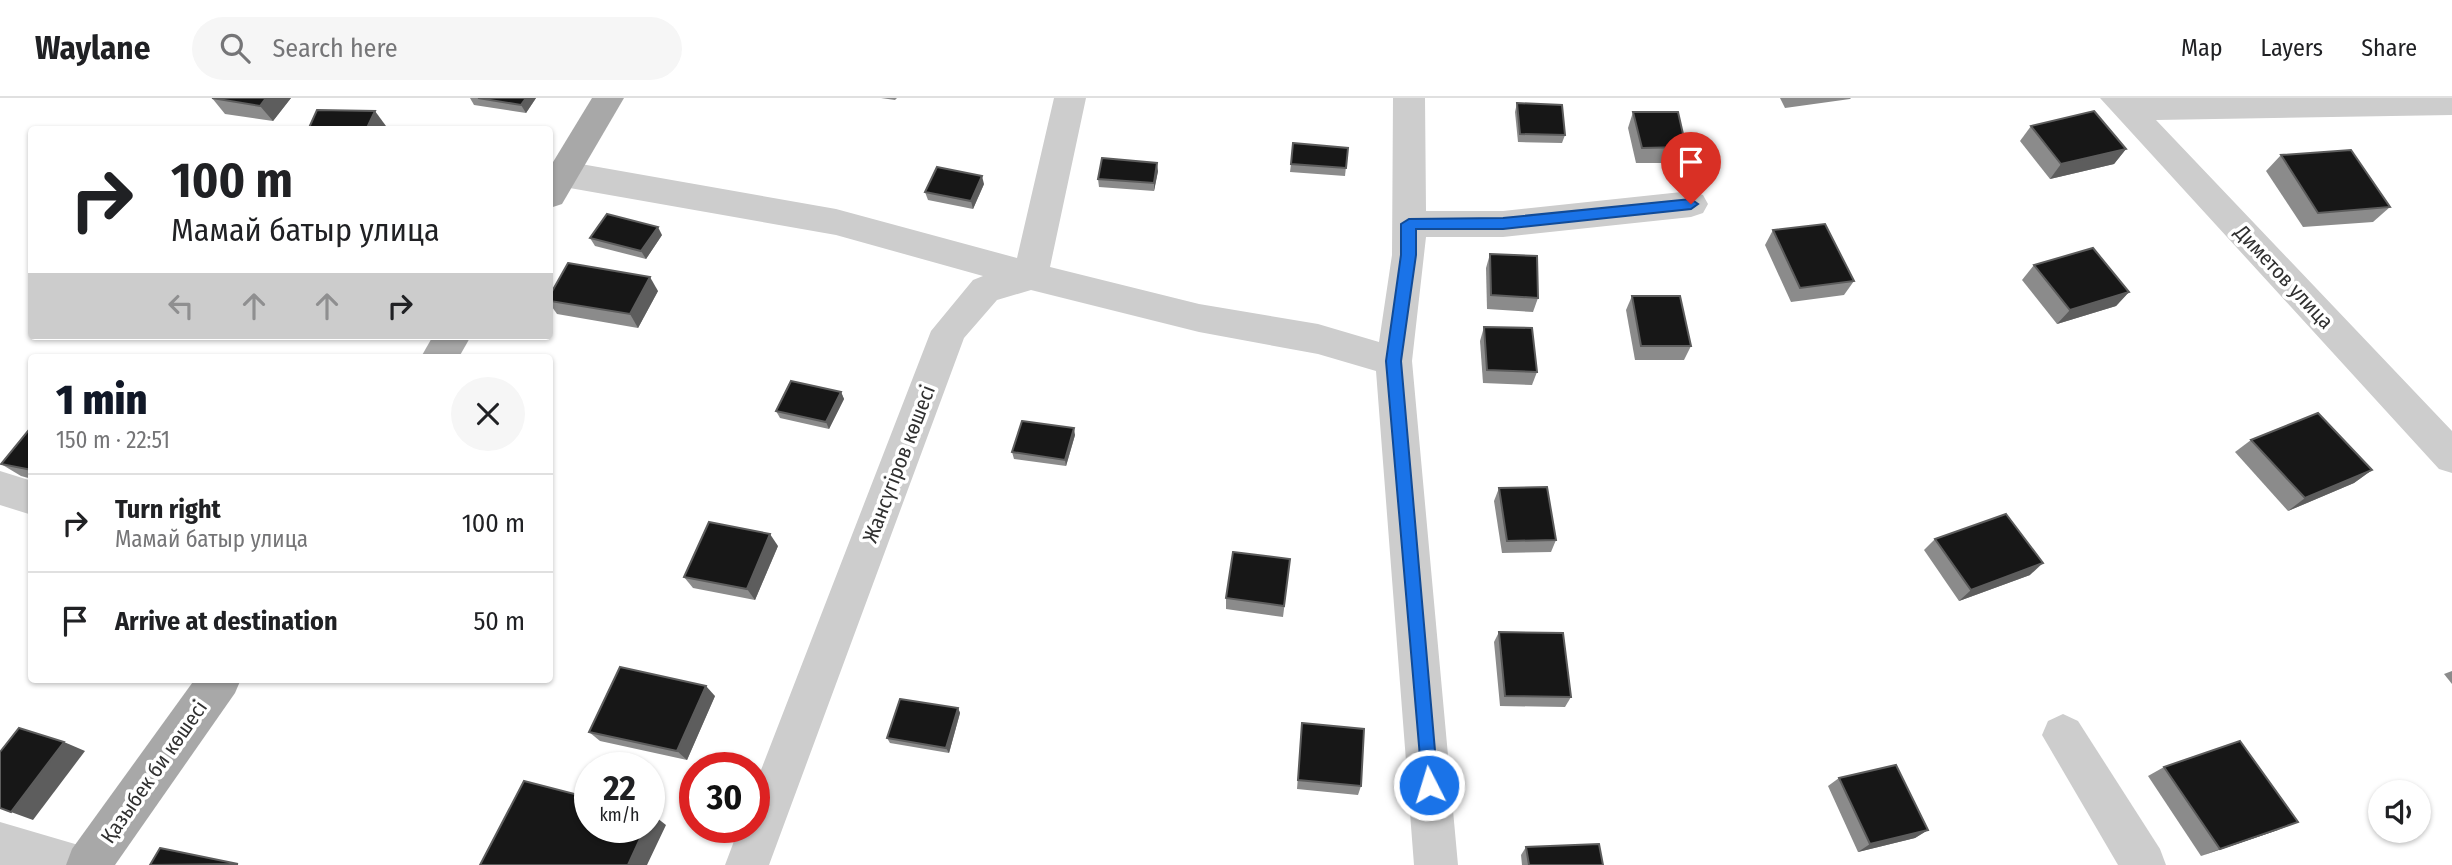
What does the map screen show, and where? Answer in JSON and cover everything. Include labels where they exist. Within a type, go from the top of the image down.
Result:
[{"type":"main road","points":[[557,184],[608,98]]},
{"type":"main road","name":"Қазыбек би көшесі","points":[[88,865],[217,683]]},
{"type":"street","points":[[1031,276],[1070,98]]},
{"type":"street","points":[[1409,98],[1409,255],[1394,361],[1436,865]]},
{"type":"street","points":[[2121,104],[2452,103]]},
{"type":"street","name":"Диметов улица","points":[[2121,104],[2452,457]]},
{"type":"street","points":[[557,184],[836,222],[1031,276],[1199,318],[1318,339],[1394,361]]},
{"type":"street","points":[[1409,224],[1503,224],[1691,204]]},
{"type":"street","name":"Жансүгіров көшесі","points":[[747,865],[949,331],[985,290],[1031,276]]},
{"type":"street","points":[[0,488],[28,497]]},
{"type":"street","points":[[2063,735],[2144,865]]},
{"type":"street","points":[[0,844],[76,865]]},
{"type":"building","points":[[212,98],[266,98],[260,106]]},
{"type":"building","points":[[478,98],[526,98],[521,105]]},
{"type":"building","points":[[1517,103],[1562,105],[1565,135],[1520,134]]},
{"type":"building","points":[[317,110],[375,111],[368,126],[310,126]]},
{"type":"building","points":[[2094,111],[2126,149],[2061,164],[2031,126]]},
{"type":"building","points":[[1633,112],[1678,112],[1686,147],[1642,148]]},
{"type":"building","points":[[1293,143],[1348,148],[1346,168],[1291,164]]},
{"type":"building","points":[[2351,150],[2390,207],[2318,213],[2281,155]]},
{"type":"building","points":[[1102,158],[1157,163],[1154,183],[1098,179]]},
{"type":"building","points":[[937,167],[982,176],[971,201],[925,192]]},
{"type":"building","points":[[607,214],[658,227],[641,251],[590,238]]},
{"type":"building","points":[[1825,224],[1854,281],[1800,288],[1773,230]]},
{"type":"building","points":[[2093,248],[2129,292],[2070,310],[2034,265]]},
{"type":"building","points":[[1490,254],[1537,256],[1538,298],[1491,295]]},
{"type":"building","points":[[568,263],[650,277],[630,314],[553,301],[553,290]]},
{"type":"building","points":[[1632,296],[1680,296],[1691,346],[1641,346]]},
{"type":"building","points":[[1484,327],[1532,328],[1537,372],[1487,370]]},
{"type":"building","points":[[791,381],[841,392],[826,422],[776,411]]},
{"type":"building","points":[[2318,413],[2372,470],[2305,498],[2251,440]]},
{"type":"building","points":[[1022,421],[1074,428],[1065,460],[1012,452]]},
{"type":"building","points":[[28,431],[28,469],[1,464]]},
{"type":"building","points":[[1547,487],[1556,540],[1507,541],[1499,488]]},
{"type":"building","points":[[2006,514],[2043,563],[1971,590],[1935,539]]},
{"type":"building","points":[[709,522],[770,534],[747,589],[684,577]]},
{"type":"building","points":[[1233,552],[1290,559],[1284,606],[1226,598]]},
{"type":"building","points":[[1499,632],[1563,633],[1571,697],[1505,696]]},
{"type":"building","points":[[620,667],[706,686],[677,751],[589,732]]},
{"type":"building","points":[[900,699],[958,708],[946,748],[887,738]]},
{"type":"building","points":[[1302,723],[1364,729],[1361,786],[1298,780]]},
{"type":"building","points":[[19,728],[64,742],[11,812],[0,808],[0,752]]},
{"type":"building","points":[[2240,741],[2298,822],[2220,849],[2164,767]]},
{"type":"building","points":[[1896,765],[1928,830],[1870,844],[1839,778]]},
{"type":"building","points":[[524,781],[574,794],[574,843],[638,843],[628,865],[480,865]]},
{"type":"building","points":[[1599,844],[1603,865],[1529,865],[1526,847]]},
{"type":"building","points":[[160,848],[238,864],[150,865]]},
{"type":"route","points":[[1429,785],[1394,361],[1409,255],[1409,224],[1503,224],[1691,204]]}]
